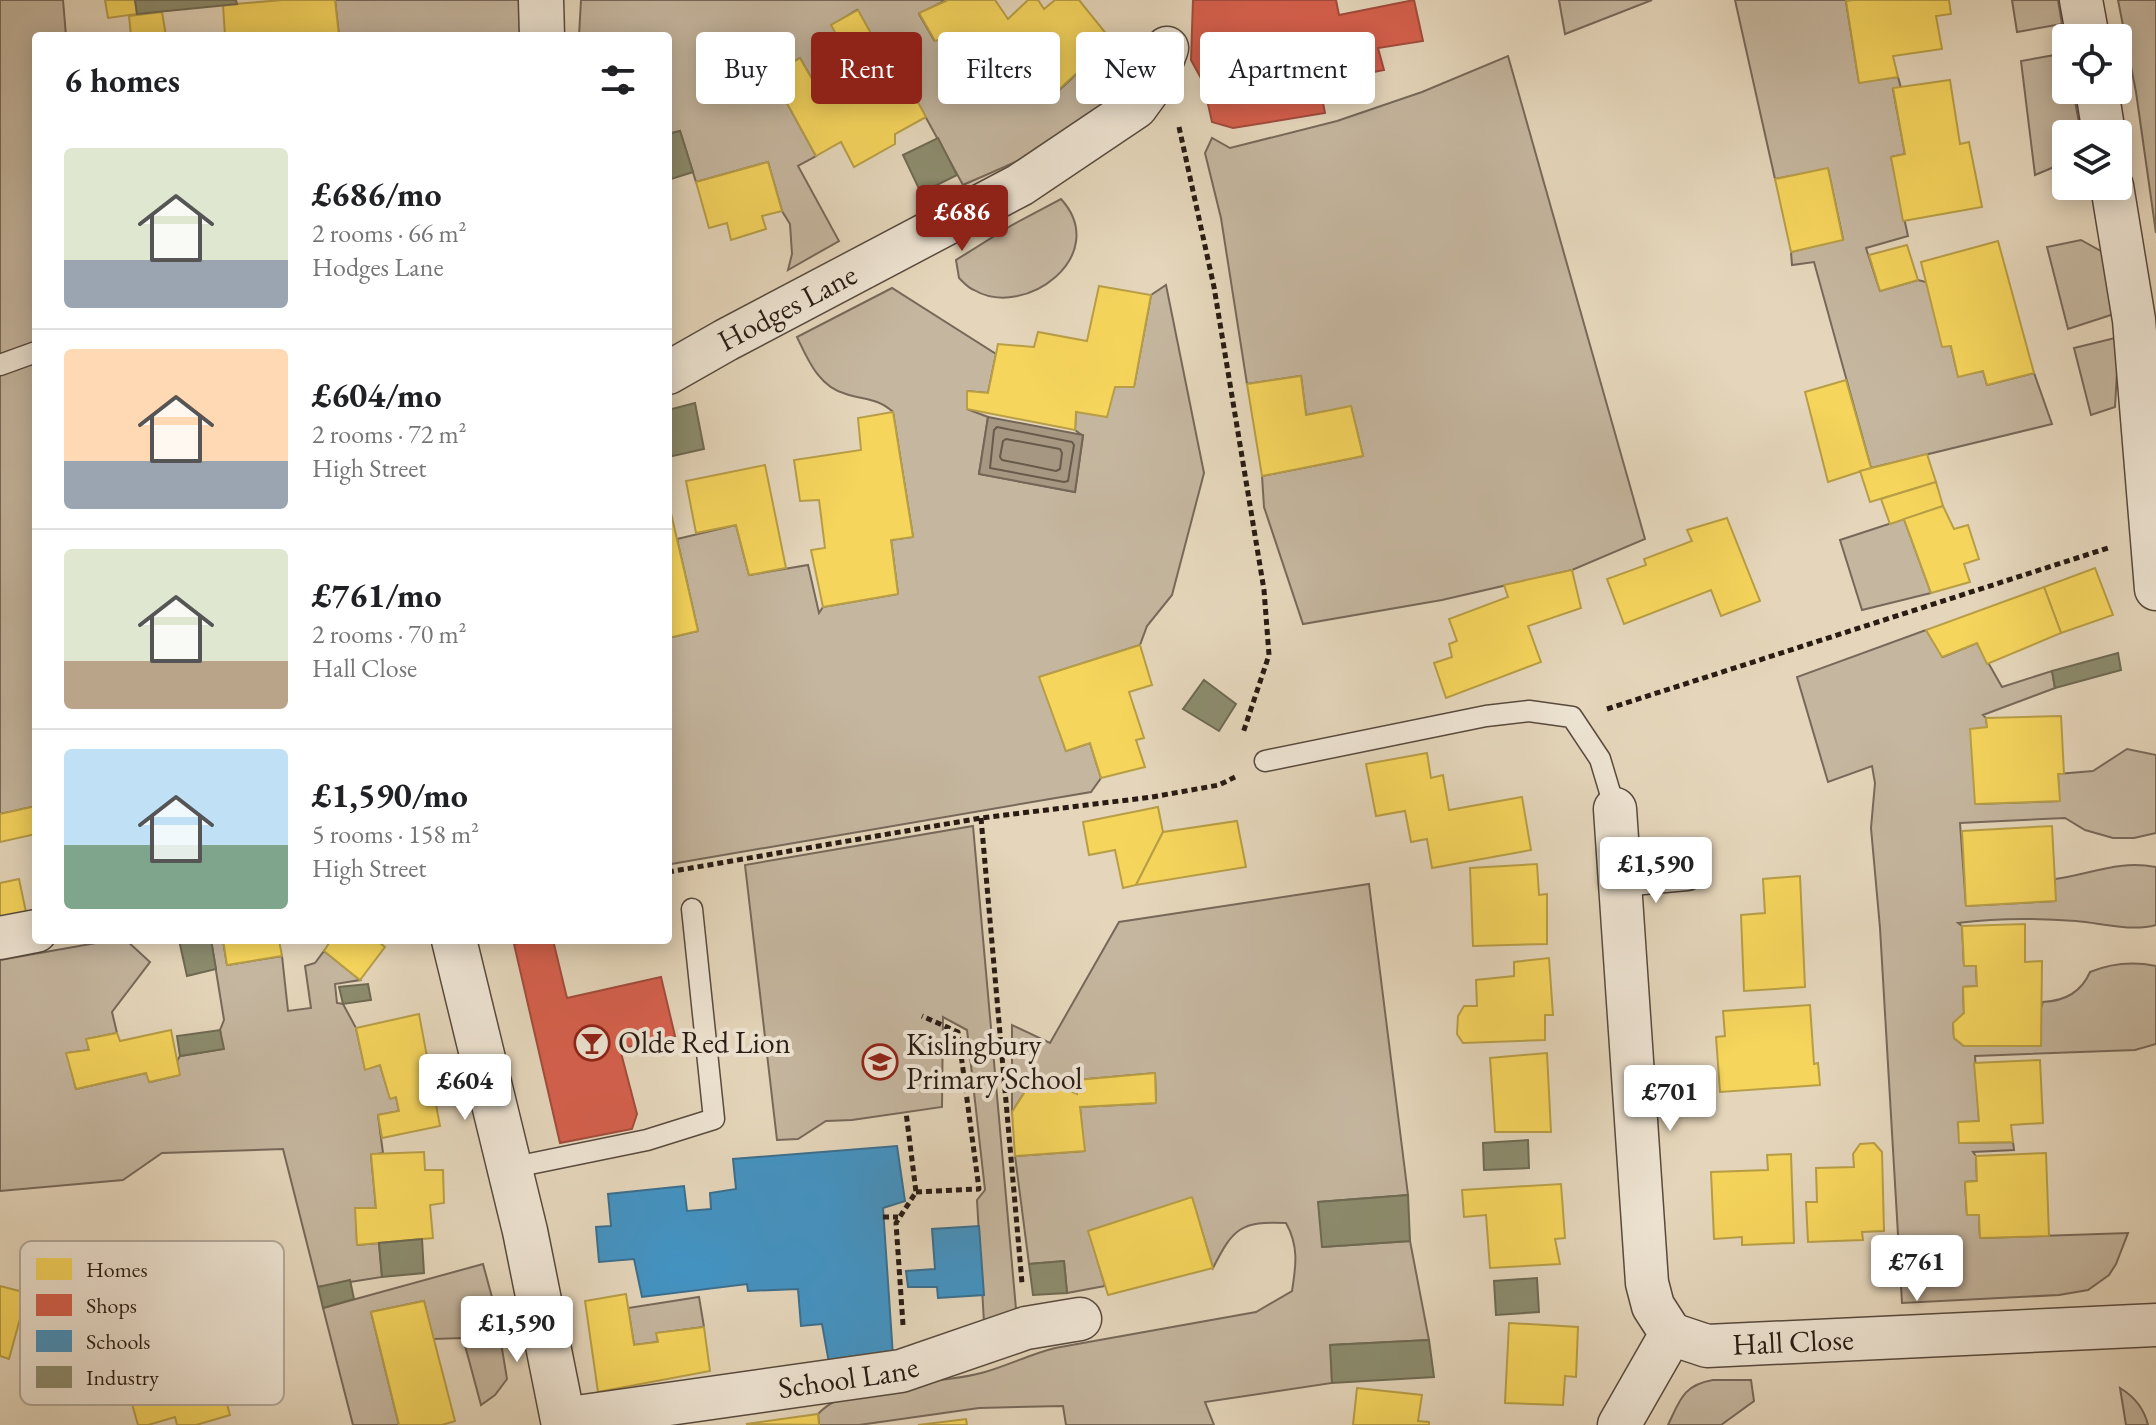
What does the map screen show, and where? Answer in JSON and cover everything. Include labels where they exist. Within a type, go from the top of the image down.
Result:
[{"type":"street","points":[[541,0],[542,32]]},
{"type":"street","points":[[2081,0],[2085,24]]},
{"type":"street","name":"Hodges Lane","points":[[672,371],[1020,185],[1138,104]]},
{"type":"street","points":[[2114,200],[2134,320],[2156,589]]},
{"type":"street","points":[[1615,809],[1647,1283],[1653,1306],[1671,1334],[1619,1425]]},
{"type":"street","points":[[1621,875],[1686,869]]},
{"type":"street","points":[[0,938],[32,932]]},
{"type":"street","points":[[455,944],[510,1168],[563,1422]]},
{"type":"street","name":"School Lane","points":[[563,1422],[906,1370],[1026,1328],[1080,1319]]},
{"type":"street","name":"Hall Close","points":[[1671,1334],[1707,1346],[2156,1325]]},
{"type":"lane","points":[[0,365],[32,353]]},
{"type":"lane","points":[[1265,761],[1486,716],[1529,711],[1572,717],[1600,759],[1615,809]]},
{"type":"lane","points":[[510,1168],[647,1140],[714,1119],[692,909]]},
{"type":"path","points":[[672,871],[981,818],[1152,797],[1219,785],[1265,761],[1243,734],[1269,655],[1264,590],[1214,287],[1178,123]]},
{"type":"path","points":[[1572,717],[1600,711],[2127,542],[2152,537]]},
{"type":"path","points":[[981,818],[1026,1328]]},
{"type":"path","points":[[916,1192],[979,1189],[958,1032],[922,1016]]},
{"type":"path","points":[[906,1112],[916,1192],[896,1223],[902,1357],[906,1370]]},
{"type":"path","points":[[883,1217],[899,1217]]},
{"type":"shaded area","points":[[0,0],[63,0],[66,32],[32,32],[32,807],[0,814]]},
{"type":"shaded area","points":[[335,0],[526,0],[526,32],[339,32]]},
{"type":"shaded area","points":[[581,0],[946,0],[919,14],[934,40],[938,39],[938,104],[1060,104],[1060,89],[1076,74],[1076,104],[1102,104],[1061,138],[963,185],[918,104],[922,104],[922,32],[870,32],[857,10],[832,25],[836,32],[811,32],[811,77],[800,58],[795,61],[795,32],[696,32],[696,104],[787,104],[816,156],[798,166],[839,241],[788,270],[792,254],[790,224],[782,211],[768,162],[696,182],[680,131],[672,133],[672,32],[579,32]]},
{"type":"shaded area","points":[[1559,0],[1652,0],[1565,34]]},
{"type":"shaded area","points":[[1735,0],[1853,0],[1846,2],[1859,82],[1898,77],[1901,88],[1893,89],[1905,154],[1891,157],[1908,236],[1866,248],[1880,291],[1918,280],[1926,282],[1951,346],[1958,376],[1983,371],[1987,385],[2034,373],[2052,424],[1871,468],[1814,262],[1792,265],[1791,252],[1843,239],[1828,169],[1775,179]]},
{"type":"shaded area","points":[[2012,0],[2058,0],[2062,24],[2017,32]]},
{"type":"shaded area","points":[[2118,0],[2156,0],[2156,233],[2132,72],[2132,24],[2123,24]]},
{"type":"shaded area","points":[[2052,55],[2052,104],[2076,104],[2078,120],[2052,120],[2052,168],[2035,175],[2021,61]]},
{"type":"shaded area","points":[[1508,56],[1645,539],[1572,570],[1442,600],[1303,624],[1264,507],[1262,476],[1363,456],[1351,407],[1306,415],[1301,376],[1247,384],[1221,218],[1205,153],[1212,138],[1230,148],[1337,121],[1422,92]]},
{"type":"shaded area","points":[[1061,199],[1074,220],[1076,241],[1069,260],[1056,277],[1037,289],[1016,296],[994,297],[972,289],[959,278],[956,260]]},
{"type":"shaded area","points":[[2081,240],[2106,254],[2114,314],[2068,329],[2047,247]]},
{"type":"shaded area","points":[[1166,285],[1204,473],[1172,595],[1147,626],[1140,645],[1040,677],[1066,751],[1090,743],[1101,778],[1091,792],[672,864],[672,637],[698,631],[677,539],[736,525],[749,575],[808,565],[819,613],[823,607],[898,594],[891,540],[913,537],[893,412],[876,402],[846,394],[828,385],[816,372],[797,337],[892,288],[996,354],[988,393],[967,391],[967,409],[988,417],[979,474],[1075,492],[1083,436],[1075,430],[1076,412],[1115,387],[1134,386],[1151,295]]},
{"type":"shaded area","points":[[2119,337],[2115,407],[2091,415],[2074,348]]},
{"type":"shaded area","points":[[1904,519],[1931,593],[1862,610],[1840,540]]},
{"type":"shaded area","points":[[1926,630],[1943,657],[1977,643],[2002,687],[2052,671],[2055,688],[1983,715],[1987,727],[1976,804],[2059,801],[2058,774],[2093,771],[2127,749],[2156,755],[2156,833],[2134,838],[2113,838],[2085,830],[2065,818],[1960,823],[1966,906],[2055,901],[2055,879],[2117,866],[2156,867],[2156,925],[2126,927],[2032,919],[1958,923],[1962,926],[1964,966],[1976,966],[1977,986],[1963,987],[1964,1013],[1953,1024],[1954,1038],[1964,1046],[2040,1046],[2043,1002],[2071,994],[2082,985],[2090,972],[2098,969],[2130,963],[2156,966],[2156,1044],[2135,1050],[1975,1056],[1979,1121],[1958,1123],[1960,1143],[2013,1142],[2014,1150],[1973,1152],[1976,1156],[1977,1181],[1965,1182],[1967,1215],[1979,1215],[1980,1238],[2128,1233],[2109,1275],[2088,1290],[2059,1295],[1902,1303],[1880,928],[1871,828],[1875,783],[1872,766],[1828,782],[1797,677]]},
{"type":"shaded area","points":[[973,826],[1016,1309],[984,1323],[977,1200],[985,1190],[967,1030],[943,1017],[942,1107],[826,1121],[798,1139],[777,1140],[745,865]]},
{"type":"shaded area","points":[[1369,884],[1408,1195],[1319,1202],[1323,1247],[1410,1241],[1429,1340],[1331,1345],[1332,1383],[1205,1402],[1214,1425],[1066,1425],[1063,1406],[979,1408],[859,1425],[819,1425],[818,1414],[833,1402],[873,1388],[965,1377],[1055,1348],[1256,1312],[1292,1291],[1295,1248],[1286,1223],[1258,1224],[1240,1230],[1227,1244],[1213,1268],[1192,1198],[1089,1231],[1105,1286],[1067,1293],[1064,1261],[1029,1264],[1015,1156],[1084,1151],[1080,1107],[1156,1103],[1155,1073],[1077,1080],[1077,1094],[1035,1076],[1012,1112],[1012,1025],[1050,1043],[1119,922]]},
{"type":"shaded area","points":[[90,944],[130,944],[150,962],[112,1012],[117,1033],[87,1039],[89,1050],[67,1053],[76,1089],[146,1073],[150,1082],[179,1075],[177,1061],[180,1056],[223,1049],[220,1030],[224,1020],[212,944],[224,944],[227,965],[282,956],[288,1011],[311,1008],[305,966],[315,963],[324,951],[360,980],[335,984],[337,1003],[343,1004],[356,1028],[365,1069],[380,1065],[390,1098],[396,1097],[399,1111],[378,1115],[383,1153],[371,1155],[376,1208],[356,1208],[357,1245],[379,1243],[382,1277],[318,1287],[283,1149],[162,1153],[123,1180],[0,1191],[0,960]]},
{"type":"shaded area","points":[[483,1264],[496,1312],[507,1379],[495,1395],[481,1405],[463,1338],[433,1339],[424,1301],[371,1312],[399,1425],[353,1425],[323,1308]]},
{"type":"shaded area","points":[[699,1297],[704,1327],[657,1333],[658,1342],[634,1345],[628,1308]]},
{"type":"shaded area","points":[[1713,1380],[1751,1380],[1754,1401],[1721,1425],[1668,1425],[1689,1390]]},
{"type":"shaded area","points":[[2120,1388],[2138,1404],[2148,1425],[2126,1425]]},
{"type":"water","points":[[988,417],[1083,435],[1075,492],[979,474]]},
{"type":"building: Homes","points":[[105,0],[135,0],[137,14],[108,18]]},
{"type":"building: Homes","points":[[335,0],[339,32],[225,32],[223,5]]},
{"type":"building: Homes","points":[[948,0],[995,0],[1008,19],[1028,0],[1038,0],[1044,9],[1055,0],[1079,0],[1105,32],[1076,32],[1076,74],[1060,89],[1060,32],[938,32],[938,40],[935,41],[919,13]]},
{"type":"building: Homes","points":[[1949,0],[1951,14],[1936,16],[1942,49],[1893,56],[1898,77],[1859,83],[1846,1]]},
{"type":"building: Homes","points":[[858,10],[870,32],[835,32],[831,25]]},
{"type":"building: Homes","points":[[162,12],[165,32],[131,32],[129,16]]},
{"type":"building: Homes","points":[[800,58],[811,77],[811,104],[919,104],[926,117],[895,134],[895,144],[854,167],[841,142],[816,156],[787,104],[795,104],[795,61]]},
{"type":"building: Homes","points":[[1950,80],[1960,144],[1969,142],[1982,207],[1903,221],[1891,157],[1905,154],[1893,88]]},
{"type":"building: Homes","points":[[768,162],[782,211],[762,216],[766,229],[731,240],[727,223],[709,228],[696,182]]},
{"type":"building: Homes","points":[[1828,168],[1843,240],[1791,252],[1775,179]]},
{"type":"building: Homes","points":[[1998,241],[2034,373],[1987,385],[1983,371],[1958,377],[1951,346],[1942,347],[1921,262]]},
{"type":"building: Homes","points":[[1907,245],[1918,280],[1880,291],[1869,255]]},
{"type":"building: Homes","points":[[1099,286],[1151,295],[1134,387],[1115,387],[1107,417],[1076,412],[1075,430],[967,409],[967,391],[988,393],[998,344],[1034,347],[1038,332],[1087,341]]},
{"type":"building: Homes","points":[[1301,376],[1306,415],[1351,406],[1363,456],[1262,476],[1247,384]]},
{"type":"building: Homes","points":[[1846,380],[1871,468],[1828,482],[1805,392]]},
{"type":"building: Homes","points":[[893,412],[913,537],[891,540],[898,594],[823,607],[811,550],[825,548],[819,500],[800,501],[794,460],[861,450],[858,418]]},
{"type":"building: Homes","points":[[1927,454],[1936,482],[1870,502],[1860,471]]},
{"type":"building: Homes","points":[[765,465],[786,568],[749,575],[736,525],[696,533],[686,481]]},
{"type":"building: Homes","points":[[1936,482],[1943,506],[1890,524],[1881,499]]},
{"type":"building: Homes","points":[[1943,506],[1954,529],[1968,525],[1979,559],[1964,564],[1970,582],[1931,593],[1904,519]]},
{"type":"building: Homes","points":[[672,517],[698,631],[672,637]]},
{"type":"building: Homes","points":[[1727,518],[1760,601],[1721,616],[1711,590],[1624,624],[1607,579],[1646,565],[1644,559],[1692,541],[1687,530]]},
{"type":"building: Homes","points":[[2095,568],[2113,615],[2061,633],[2044,587]]},
{"type":"building: Homes","points":[[1572,570],[1581,608],[1528,626],[1541,662],[1446,698],[1434,663],[1452,657],[1449,644],[1457,641],[1449,619],[1508,597],[1504,585]]},
{"type":"building: Homes","points":[[2044,587],[2061,633],[1987,664],[1977,643],[1942,657],[1926,630]]},
{"type":"building: Homes","points":[[1140,645],[1152,685],[1129,692],[1144,738],[1136,740],[1145,767],[1101,778],[1090,743],[1066,751],[1039,677]]},
{"type":"building: Homes","points":[[2061,716],[2064,774],[2058,774],[2060,801],[1975,804],[1970,729],[1987,727],[1986,718]]},
{"type":"building: Homes","points":[[1427,753],[1431,778],[1443,775],[1449,810],[1522,797],[1531,850],[1432,868],[1427,839],[1411,842],[1405,811],[1376,816],[1366,764]]},
{"type":"building: Homes","points":[[32,807],[32,835],[0,842],[0,814]]},
{"type":"building: Homes","points":[[1158,807],[1163,832],[1136,885],[1123,888],[1115,850],[1089,855],[1083,822]]},
{"type":"building: Homes","points":[[1237,821],[1246,867],[1136,885],[1163,832]]},
{"type":"building: Homes","points":[[2052,826],[2056,901],[1966,906],[1962,831]]},
{"type":"building: Homes","points":[[1537,864],[1539,895],[1547,894],[1547,944],[1473,946],[1470,868]]},
{"type":"building: Homes","points":[[1800,876],[1805,987],[1744,991],[1741,915],[1765,913],[1763,879]]},
{"type":"building: Homes","points":[[19,879],[26,912],[0,917],[0,883]]},
{"type":"building: Homes","points":[[2025,924],[2025,962],[2042,961],[2041,1046],[1964,1046],[1954,1038],[1953,1023],[1964,1013],[1963,987],[1977,986],[1976,966],[1964,966],[1962,926]]},
{"type":"building: Homes","points":[[224,944],[280,944],[282,956],[227,965]]},
{"type":"building: Homes","points":[[328,944],[381,944],[385,947],[360,980],[324,951]]},
{"type":"building: Homes","points":[[1549,958],[1553,1015],[1545,1015],[1545,1040],[1463,1043],[1457,1034],[1458,1016],[1464,1006],[1477,1006],[1476,980],[1514,976],[1514,962]]},
{"type":"building: Homes","points":[[1810,1005],[1814,1064],[1818,1063],[1820,1085],[1720,1092],[1716,1037],[1725,1036],[1723,1011]]},
{"type":"building: Homes","points":[[419,1014],[440,1126],[382,1138],[378,1115],[399,1111],[396,1097],[390,1099],[380,1065],[365,1070],[356,1028]]},
{"type":"building: Homes","points":[[171,1030],[180,1075],[149,1082],[146,1073],[76,1089],[66,1053],[89,1050],[86,1039],[117,1033],[120,1041]]},
{"type":"building: Homes","points":[[1547,1053],[1551,1132],[1495,1132],[1490,1058]]},
{"type":"building: Homes","points":[[2040,1060],[2043,1123],[2011,1125],[2013,1142],[1959,1143],[1958,1122],[1979,1121],[1974,1063]]},
{"type":"building: Homes","points":[[1155,1073],[1156,1103],[1080,1107],[1085,1151],[1015,1156],[1012,1112],[1035,1076],[1077,1094],[1077,1080]]},
{"type":"building: Homes","points":[[1874,1143],[1882,1152],[1884,1231],[1862,1232],[1863,1240],[1808,1242],[1806,1202],[1817,1202],[1816,1168],[1854,1167],[1853,1154],[1860,1144]]},
{"type":"building: Homes","points":[[424,1152],[425,1170],[443,1170],[444,1203],[430,1205],[433,1238],[357,1245],[355,1208],[376,1208],[371,1154]]},
{"type":"building: Homes","points":[[2046,1153],[2049,1236],[1980,1238],[1979,1215],[1967,1215],[1965,1182],[1977,1181],[1976,1156]]},
{"type":"building: Homes","points":[[1791,1154],[1794,1243],[1742,1245],[1742,1237],[1714,1239],[1711,1172],[1768,1170],[1767,1155]]},
{"type":"building: Homes","points":[[1561,1184],[1565,1238],[1555,1239],[1560,1264],[1490,1268],[1486,1215],[1464,1217],[1462,1190]]},
{"type":"building: Homes","points":[[1192,1197],[1213,1268],[1108,1295],[1088,1231]]},
{"type":"building: Homes","points":[[0,1286],[20,1291],[20,1319],[9,1359],[0,1356]]},
{"type":"building: Homes","points":[[626,1294],[634,1345],[658,1342],[656,1333],[704,1327],[710,1371],[598,1392],[585,1301]]},
{"type":"building: Homes","points":[[424,1301],[455,1421],[442,1425],[399,1425],[371,1312]]},
{"type":"building: Homes","points":[[1509,1323],[1578,1327],[1576,1377],[1565,1376],[1563,1405],[1505,1403]]},
{"type":"building: Homes","points":[[1357,1388],[1422,1395],[1418,1421],[1429,1422],[1429,1425],[1353,1425]]},
{"type":"building: Homes","points":[[132,1405],[227,1405],[230,1415],[196,1425],[177,1425],[175,1417],[138,1425]]},
{"type":"building: Homes","points":[[818,1414],[819,1425],[746,1424]]},
{"type":"building: Homes","points":[[966,1419],[967,1425],[918,1425]]},
{"type":"building: Shops","points":[[1193,0],[1336,0],[1339,15],[1414,0],[1423,41],[1378,48],[1384,70],[1375,72],[1375,32],[1200,32],[1200,76],[1191,60]]},
{"type":"building: Shops","points":[[1208,104],[1323,104],[1325,113],[1233,128],[1212,122]]},
{"type":"building: Shops","name":"Olde Red Lion","points":[[514,944],[554,944],[567,998],[661,977],[675,1036],[620,1049],[637,1114],[632,1129],[560,1143]]},
{"type":"building: Schools","name":"Kislingbury Primary School","points":[[897,1146],[905,1201],[883,1208],[893,1356],[829,1363],[822,1324],[801,1326],[798,1289],[748,1291],[747,1284],[642,1297],[634,1259],[599,1262],[596,1227],[611,1226],[608,1194],[684,1186],[687,1211],[711,1209],[710,1193],[736,1189],[733,1159]]},
{"type":"building: Schools","points":[[979,1226],[984,1295],[938,1298],[937,1287],[908,1287],[906,1271],[935,1269],[932,1229]]},
{"type":"building: Industry","points":[[135,0],[236,0],[237,4],[137,14]]},
{"type":"building: Industry","points":[[680,131],[693,172],[672,179],[672,133]]},
{"type":"building: Industry","points":[[938,138],[957,175],[921,193],[903,155]]},
{"type":"building: Industry","points":[[695,403],[704,449],[672,456],[672,409]]},
{"type":"building: Industry","points":[[2118,653],[2121,670],[2055,688],[2052,671]]},
{"type":"building: Industry","points":[[1204,680],[1236,704],[1219,731],[1183,709]]},
{"type":"building: Industry","points":[[180,944],[212,944],[216,969],[187,976]]},
{"type":"building: Industry","points":[[368,984],[371,1000],[343,1004],[339,987]]},
{"type":"building: Industry","points":[[220,1030],[224,1049],[180,1056],[177,1036]]},
{"type":"building: Industry","points":[[1528,1140],[1529,1168],[1484,1170],[1483,1143]]},
{"type":"building: Industry","points":[[1408,1195],[1410,1241],[1322,1247],[1318,1202]]},
{"type":"building: Industry","points":[[422,1239],[424,1273],[382,1277],[379,1243]]},
{"type":"building: Industry","points":[[1064,1261],[1067,1293],[1033,1295],[1029,1264]]},
{"type":"building: Industry","points":[[1537,1278],[1539,1312],[1496,1315],[1494,1281]]},
{"type":"building: Industry","points":[[350,1280],[354,1299],[323,1308],[318,1287]]},
{"type":"building: Industry","points":[[1429,1340],[1434,1377],[1332,1383],[1330,1345]]},
{"type":"place","name":"Olde Red Lion","points":[[592,1043]]},
{"type":"place","name":"Kislingbury Primary School","points":[[880,1062]]}]
